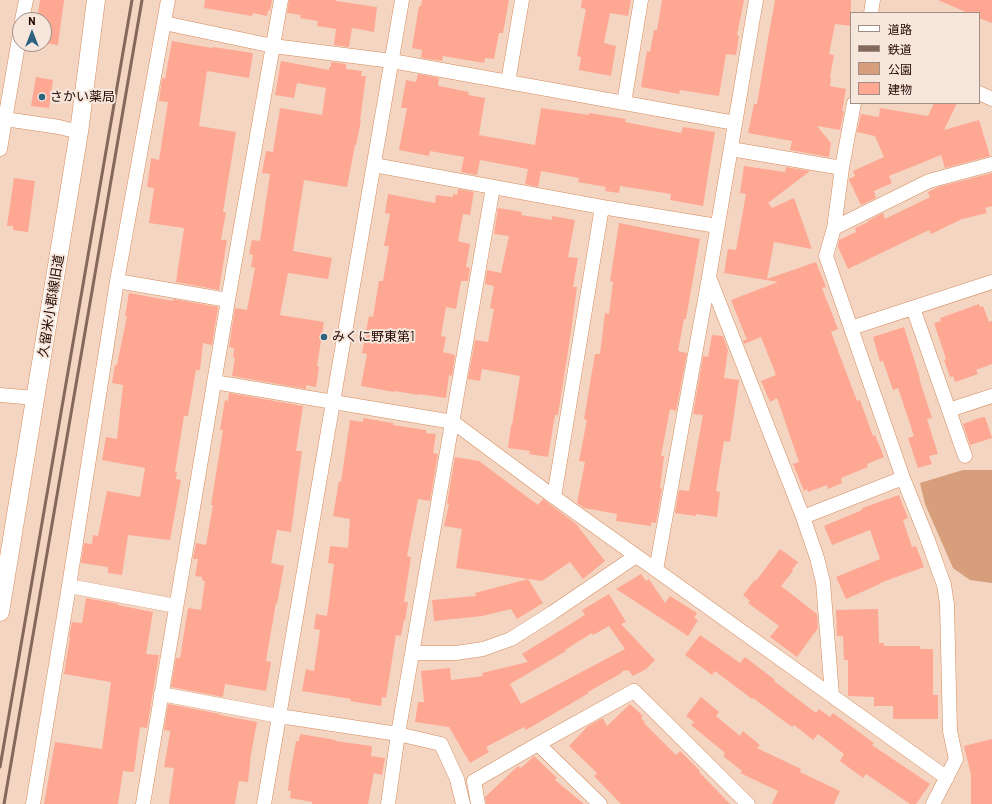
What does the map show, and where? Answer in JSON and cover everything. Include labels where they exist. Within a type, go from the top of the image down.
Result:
[{"type":"street","points":[[24,12],[26,0]]},
{"type":"street","name":"久留米小郡線旧道","points":[[0,612],[79,132],[96,0]]},
{"type":"street","points":[[33,804],[117,281],[168,0]]},
{"type":"street","points":[[143,804],[228,300],[281,0]]},
{"type":"street","points":[[264,804],[402,0]]},
{"type":"street","points":[[508,82],[522,0]]},
{"type":"street","points":[[624,103],[641,0]]},
{"type":"street","points":[[656,570],[756,0]]},
{"type":"street","points":[[871,12],[873,0]]},
{"type":"street","points":[[164,23],[273,46],[392,61],[735,123]]},
{"type":"street","points":[[0,149],[17,52]]},
{"type":"street","points":[[980,93],[992,99]]},
{"type":"street","points":[[854,104],[842,168],[834,228],[826,256],[903,478],[944,585],[947,604],[950,731],[956,760],[933,804]]},
{"type":"street","points":[[5,119],[58,127],[79,132]]},
{"type":"street","points":[[730,149],[842,168]]},
{"type":"street","points":[[834,228],[929,181],[992,164]]},
{"type":"street","points":[[374,165],[602,207],[717,226]]},
{"type":"street","points":[[388,804],[398,734],[493,187]]},
{"type":"street","points":[[554,497],[602,207]]},
{"type":"street","points":[[708,277],[818,558],[822,582],[832,695]]},
{"type":"street","points":[[117,281],[228,300]]},
{"type":"street","points":[[851,328],[992,282]]},
{"type":"street","points":[[913,308],[965,456]]},
{"type":"street","points":[[214,382],[453,422],[554,497],[947,778]]},
{"type":"street","points":[[0,395],[36,398]]},
{"type":"street","points":[[949,410],[992,396]]},
{"type":"street","points":[[803,517],[903,478]]},
{"type":"street","points":[[413,653],[456,653],[483,649],[511,639],[636,556]]},
{"type":"street","points":[[69,586],[176,606]]},
{"type":"street","points":[[478,804],[474,781],[634,691],[748,804]]},
{"type":"street","points":[[161,694],[279,716],[398,734],[441,744],[457,779],[464,804]]},
{"type":"street","points":[[538,744],[600,804]]},
{"type":"green space","points":[[963,470],[992,470],[992,583],[970,580],[953,568],[925,504],[920,483]]},
{"type":"building","points":[[40,0],[64,0],[58,45],[52,44],[52,12],[38,12]]},
{"type":"building","points":[[205,0],[272,0],[270,11],[268,10],[267,16],[253,13],[252,16],[204,8]]},
{"type":"building","points":[[289,0],[336,0],[377,7],[374,32],[352,28],[349,47],[334,45],[336,29],[317,26],[318,21],[300,18],[301,15],[287,13]]},
{"type":"building","points":[[422,0],[509,0],[503,33],[499,33],[494,59],[485,58],[484,63],[443,56],[442,61],[421,58],[422,50],[412,48],[419,6],[421,6]]},
{"type":"building","points":[[582,0],[631,0],[628,16],[610,13],[604,43],[616,46],[611,76],[579,70],[581,57],[577,56],[586,9],[581,8]]},
{"type":"building","points":[[662,0],[744,0],[737,35],[739,36],[736,55],[726,54],[719,96],[680,90],[679,94],[641,87],[647,51],[650,52],[654,30],[657,30]]},
{"type":"building","points":[[775,0],[851,0],[850,26],[835,24],[829,54],[834,55],[830,86],[846,89],[842,111],[844,111],[840,130],[817,126],[831,143],[829,157],[790,150],[792,141],[748,133],[754,104],[757,104]]},
{"type":"building","points":[[938,0],[992,0],[992,23],[980,18],[980,12],[966,12]]},
{"type":"building","points":[[172,41],[253,53],[249,78],[207,71],[199,126],[236,132],[223,212],[226,212],[221,240],[227,240],[219,290],[176,282],[184,228],[149,223],[154,188],[147,187],[151,158],[159,160],[168,102],[159,101],[162,78],[165,79]]},
{"type":"building","points":[[281,61],[329,70],[329,67],[331,67],[331,62],[346,64],[346,69],[362,71],[361,76],[366,76],[361,121],[347,187],[304,180],[293,251],[332,258],[328,279],[288,273],[280,315],[324,322],[317,366],[319,367],[316,387],[306,385],[306,389],[232,376],[235,358],[233,357],[234,348],[229,347],[235,308],[247,310],[255,268],[251,267],[253,255],[249,254],[252,240],[260,241],[270,174],[262,173],[266,151],[273,152],[280,108],[322,115],[326,88],[297,83],[294,98],[275,95]]},
{"type":"building","points":[[418,74],[439,78],[439,86],[469,92],[468,95],[485,98],[479,135],[484,136],[535,145],[541,108],[589,115],[589,113],[626,119],[625,122],[681,133],[683,127],[715,132],[703,206],[670,200],[671,194],[620,186],[619,193],[605,191],[606,187],[578,182],[579,178],[541,171],[538,187],[525,184],[528,169],[480,160],[477,175],[461,172],[464,157],[430,151],[429,156],[399,150],[407,108],[401,108],[406,80],[416,82]]},
{"type":"building","name":"さかい薬局","points":[[36,77],[53,80],[49,108],[31,106]]},
{"type":"building","points":[[934,104],[957,104],[944,130],[979,120],[990,156],[945,168],[941,155],[889,176],[892,183],[874,191],[876,198],[861,205],[849,179],[855,176],[853,171],[884,157],[875,136],[857,132],[861,114],[879,117],[880,108],[928,116]]},
{"type":"building","points":[[744,166],[785,172],[786,167],[810,171],[768,203],[772,208],[794,198],[812,249],[774,242],[767,279],[816,262],[826,287],[822,288],[838,329],[831,332],[857,401],[860,400],[873,436],[875,435],[884,457],[867,464],[868,467],[841,478],[842,483],[828,489],[827,485],[808,492],[807,489],[804,491],[793,464],[799,462],[777,398],[770,402],[761,381],[776,375],[761,337],[744,344],[743,340],[747,340],[731,300],[778,282],[724,273],[728,249],[736,250],[746,194],[740,193]]},
{"type":"building","points":[[992,173],[992,206],[985,208],[987,213],[962,219],[931,234],[929,230],[848,269],[838,247],[839,240],[856,232],[855,228],[883,213],[885,219],[930,197],[928,192],[938,187]]},
{"type":"building","points":[[14,178],[35,181],[28,232],[13,230],[13,226],[7,226]]},
{"type":"building","points":[[458,189],[474,192],[470,215],[463,214],[458,241],[470,244],[466,267],[470,268],[468,281],[461,281],[456,309],[446,307],[441,336],[446,337],[443,352],[455,355],[452,376],[449,375],[446,398],[394,392],[361,386],[367,354],[362,353],[369,316],[373,317],[379,281],[383,281],[389,246],[384,246],[390,214],[385,213],[388,194],[435,203],[436,195],[453,197],[453,194],[457,195]]},
{"type":"building","points":[[498,208],[522,212],[521,215],[552,220],[552,216],[575,220],[568,257],[578,258],[573,287],[577,287],[558,415],[555,415],[548,457],[529,454],[530,451],[508,448],[520,376],[482,369],[480,381],[468,379],[475,340],[488,342],[494,309],[490,308],[494,286],[485,284],[487,270],[501,273],[509,236],[494,234]]},
{"type":"building","points":[[619,223],[700,239],[686,319],[684,319],[678,351],[687,353],[676,411],[670,409],[661,456],[664,456],[660,488],[662,488],[656,523],[651,522],[651,526],[616,521],[617,514],[584,508],[577,503],[585,462],[579,461],[587,420],[584,419],[595,354],[600,354],[605,313],[609,314],[613,282],[610,281]]},
{"type":"building","points":[[129,293],[218,307],[212,345],[203,343],[200,370],[196,370],[188,416],[184,416],[175,472],[177,472],[176,479],[181,480],[170,540],[128,535],[122,575],[108,573],[108,567],[81,563],[84,543],[92,544],[93,535],[98,536],[107,491],[140,497],[145,468],[102,460],[106,437],[117,439],[123,385],[112,383],[127,316],[125,316]]},
{"type":"building","points":[[979,304],[980,307],[983,306],[989,322],[992,321],[992,364],[976,370],[978,374],[955,382],[953,376],[950,377],[944,360],[946,359],[934,323],[941,321],[940,318]]},
{"type":"building","points":[[904,327],[932,418],[927,419],[938,454],[929,456],[932,464],[918,468],[908,438],[914,436],[898,388],[893,390],[883,361],[880,362],[873,337]]},
{"type":"building","points":[[712,335],[723,336],[728,350],[724,378],[739,380],[730,442],[724,441],[716,491],[720,492],[717,517],[675,513],[679,490],[689,491],[703,415],[693,414],[703,356],[708,357]]},
{"type":"building","points":[[229,393],[303,406],[296,451],[302,451],[291,532],[277,530],[271,563],[284,566],[266,661],[271,662],[266,691],[225,684],[223,697],[171,687],[176,658],[180,658],[188,608],[201,610],[205,581],[202,580],[202,577],[195,576],[198,559],[193,559],[196,543],[206,545],[223,430],[220,430],[225,400],[228,401]]},
{"type":"building","points":[[985,417],[992,438],[970,445],[963,424]]},
{"type":"building","points":[[363,418],[393,423],[393,425],[426,430],[426,433],[436,434],[433,453],[438,454],[430,501],[418,499],[407,556],[411,557],[404,602],[408,602],[405,621],[404,620],[401,636],[396,635],[386,698],[382,697],[381,706],[350,701],[351,699],[302,691],[306,669],[314,671],[320,630],[314,629],[316,614],[327,616],[334,564],[328,563],[330,546],[348,548],[350,519],[333,516],[339,481],[341,482],[350,420],[363,422]]},
{"type":"building","points":[[455,457],[479,461],[538,505],[543,499],[576,524],[605,561],[583,579],[570,562],[542,581],[456,568],[462,529],[444,526],[449,504],[447,503]]},
{"type":"building","points":[[899,495],[908,518],[903,520],[912,547],[916,546],[924,567],[880,583],[846,599],[836,577],[880,559],[870,530],[832,545],[824,526],[862,510],[862,508]]},
{"type":"building","points":[[780,549],[798,562],[781,586],[817,614],[818,628],[797,657],[770,637],[779,626],[748,603],[750,601],[743,595],[755,580],[756,581]]},
{"type":"building","points":[[641,574],[646,581],[649,579],[665,603],[670,596],[697,613],[694,618],[698,620],[688,636],[616,589]]},
{"type":"building","points":[[528,579],[543,603],[517,619],[511,609],[482,616],[434,621],[432,600],[476,596],[475,593]]},
{"type":"building","points":[[609,594],[626,622],[621,624],[655,660],[646,669],[633,676],[628,670],[624,670],[620,674],[588,692],[589,693],[526,730],[524,727],[486,747],[489,752],[470,763],[449,727],[415,722],[418,702],[424,702],[421,671],[450,668],[451,680],[483,676],[482,673],[528,662],[522,654],[585,615],[582,610]],"holes":[[[609,626],[625,649],[521,704],[510,684],[566,651],[565,650],[592,633],[593,635]]]},
{"type":"building","points":[[86,598],[153,612],[146,654],[159,655],[147,728],[140,727],[134,772],[123,771],[118,804],[44,804],[55,742],[102,749],[111,682],[64,674],[72,622],[82,623]]},
{"type":"building","points":[[878,609],[879,643],[884,643],[884,646],[920,646],[920,649],[933,649],[933,695],[938,695],[938,719],[893,719],[893,706],[874,706],[874,697],[848,696],[848,660],[844,660],[843,636],[837,636],[836,610]]},
{"type":"building","points":[[700,635],[740,663],[745,657],[816,713],[819,709],[830,717],[833,713],[874,743],[872,745],[930,784],[916,804],[910,804],[866,774],[863,778],[840,761],[844,754],[818,734],[813,740],[794,725],[792,727],[753,698],[752,699],[715,671],[712,675],[685,655]]},
{"type":"building","points":[[701,697],[719,712],[716,716],[740,736],[743,731],[760,745],[757,748],[801,769],[800,772],[840,791],[834,804],[772,804],[778,791],[740,773],[742,771],[723,756],[725,753],[691,725],[694,722],[686,716]]},
{"type":"building","points":[[168,704],[257,722],[248,782],[239,781],[235,804],[169,804],[174,768],[164,767],[170,733],[170,731],[164,730]]},
{"type":"building","points":[[630,704],[643,716],[641,718],[645,722],[644,723],[676,755],[680,751],[730,804],[621,804],[594,776],[597,773],[569,746],[588,726],[603,718],[607,726]]},
{"type":"building","points":[[300,734],[372,746],[371,756],[385,758],[382,775],[374,773],[368,804],[312,804],[312,802],[290,798],[291,791],[288,791],[290,773],[296,741],[299,741]]},
{"type":"building","points":[[992,739],[992,804],[971,804],[971,775],[964,746]]},
{"type":"building","points":[[534,756],[557,778],[555,780],[584,804],[486,804],[485,797],[518,766],[521,768]]},
{"type":"railway","points":[[0,767],[132,0]]},
{"type":"railway","points":[[4,804],[142,0]]},
{"type":"place","name":"さかい薬局","points":[[42,97]]},
{"type":"place","name":"みくに野東第1","points":[[324,337]]}]
